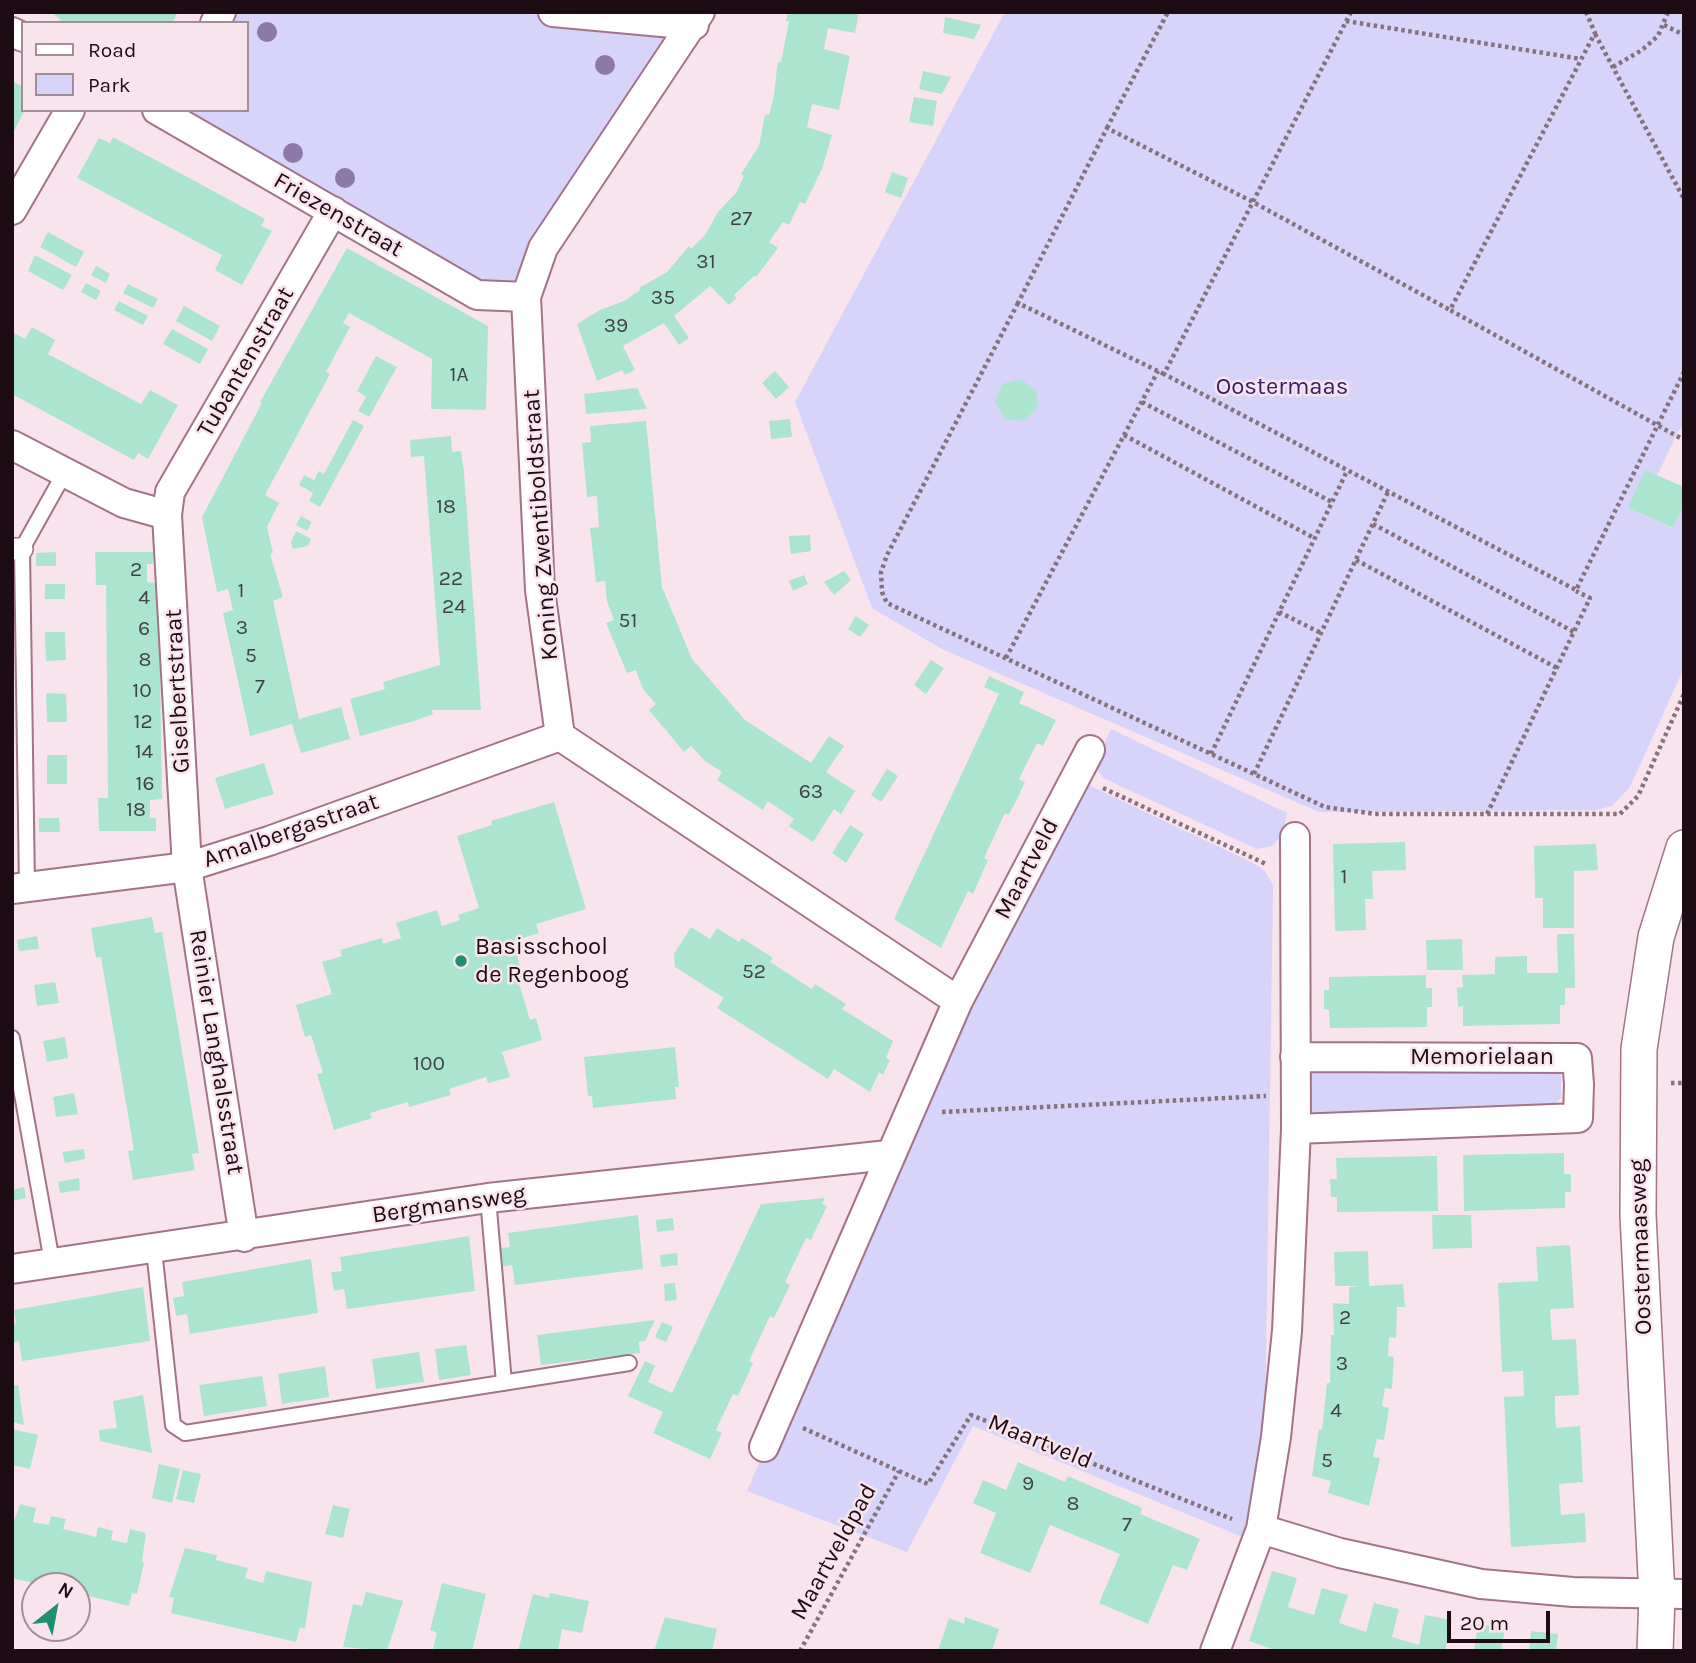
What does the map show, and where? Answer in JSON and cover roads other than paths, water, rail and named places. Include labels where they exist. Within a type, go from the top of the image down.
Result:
[{"type":"street","points":[[553,12],[697,19]]},
{"type":"street","name":"Koning Zwentiboldstraat","points":[[560,736],[540,590],[526,297],[543,248],[697,19]]},
{"type":"street","points":[[12,210],[69,112]]},
{"type":"street","name":"Friezenstraat","points":[[162,112],[477,295],[526,297]]},
{"type":"street","name":"Tubantenstraat","points":[[167,515],[170,492],[333,211]]},
{"type":"street","points":[[12,445],[124,503],[167,515]]},
{"type":"street","name":"Giselbertstraat","points":[[167,515],[187,867]]},
{"type":"street","points":[[560,736],[958,1001]]},
{"type":"street","name":"Amalbergastraat","points":[[19,888],[187,867],[269,841],[560,736]]},
{"type":"street","name":"Maartveld","points":[[764,1447],[888,1155],[958,1001],[1090,750]]},
{"type":"street","points":[[1216,1651],[1261,1530],[1276,1437],[1287,1331],[1296,1129],[1296,837]]},
{"type":"street","name":"Oostermaasweg","points":[[1654,1651],[1670,1595],[1639,1214],[1639,1049],[1656,937],[1684,848]]},
{"type":"street","name":"Reinier Langhalsstraat","points":[[187,867],[244,1237]]},
{"type":"street","name":"Memorielaan","points":[[1295,1057],[1577,1058],[1579,1084],[1578,1118],[1296,1129]]},
{"type":"street","name":"Bergmansweg","points":[[12,1269],[244,1237],[488,1198],[888,1155]]},
{"type":"street","points":[[1261,1530],[1353,1556],[1481,1584],[1573,1592],[1670,1595]]},
{"type":"lane","points":[[19,888],[17,549],[65,472]]},
{"type":"lane","points":[[12,1038],[52,1262]]},
{"type":"lane","points":[[488,1198],[504,1383]]},
{"type":"lane","points":[[154,1250],[173,1425],[185,1433],[629,1363]]},
{"type":"place","name":"Basisschool de Regenboog","points":[[461,961]]},
{"type":"park label","name":"Oostermaas","points":[[1282,387]]}]
